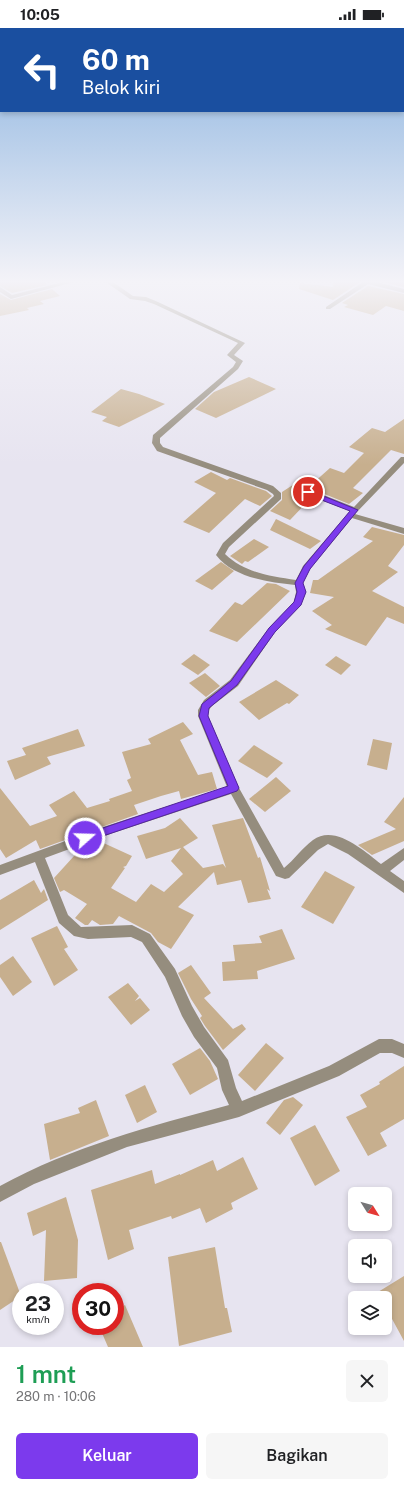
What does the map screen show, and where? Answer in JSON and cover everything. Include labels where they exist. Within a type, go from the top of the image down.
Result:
[{"type":"street","points":[[239,342],[242,343],[230,355],[240,361],[236,368],[156,437],[156,443],[160,449],[270,488],[277,493],[278,497],[226,545],[220,555],[227,562],[247,574],[299,583]]},
{"type":"street","points":[[404,459],[353,513],[306,568],[299,583],[302,592],[298,603],[272,630],[234,683],[208,703],[203,710],[203,716],[234,788],[277,869],[282,873],[288,872],[319,843],[328,839],[337,841],[404,888]]},
{"type":"street","points":[[308,492],[353,513],[404,531]]},
{"type":"street","points":[[0,870],[38,855],[234,788]]},
{"type":"street","points":[[381,871],[404,854]]},
{"type":"street","points":[[38,855],[63,919],[78,932],[132,931],[146,938],[170,973],[196,1027],[223,1065],[229,1090],[239,1110]]},
{"type":"street","points":[[0,1194],[29,1178],[127,1140],[239,1110],[334,1071],[379,1046],[392,1046],[404,1051]]},
{"type":"building","points":[[249,377],[276,389],[216,418],[195,409],[214,392]]},
{"type":"building","points":[[121,389],[165,404],[119,427],[102,421],[107,417],[91,412]]},
{"type":"building","points":[[404,419],[404,454],[391,450],[353,488],[363,493],[349,504],[312,489],[305,488],[304,495],[311,498],[290,520],[270,511],[282,500],[282,492],[302,479],[312,484],[330,468],[344,473],[364,453],[349,447],[372,428],[385,432]]},
{"type":"building","points":[[211,472],[227,480],[230,478],[266,491],[272,496],[260,506],[245,499],[209,533],[183,522],[216,493],[194,482]]},
{"type":"building","points":[[276,519],[321,541],[310,549],[270,530]]},
{"type":"building","points":[[372,527],[404,535],[404,545],[388,566],[398,572],[372,591],[404,607],[404,624],[387,617],[366,646],[325,629],[332,625],[312,611],[334,597],[310,593],[313,580],[318,580],[373,541],[363,537]]},
{"type":"building","points":[[254,539],[269,547],[248,562],[245,561],[242,564],[230,556]]},
{"type":"building","points":[[221,562],[234,571],[212,590],[195,581]]},
{"type":"building","points":[[267,583],[276,584],[290,591],[237,642],[209,631],[235,602],[242,605]]},
{"type":"building","points":[[194,654],[210,665],[198,675],[181,664]]},
{"type":"building","points":[[336,656],[351,665],[341,675],[325,665]]},
{"type":"building","points":[[205,673],[220,686],[206,697],[189,683]]},
{"type":"building","points":[[276,680],[299,695],[289,704],[287,703],[259,720],[239,702]]},
{"type":"building","points":[[183,722],[193,734],[180,740],[198,775],[212,772],[217,789],[181,799],[179,791],[161,796],[134,805],[138,814],[40,849],[36,840],[6,858],[0,849],[0,788],[30,826],[57,816],[49,805],[74,791],[87,808],[110,801],[109,799],[132,791],[127,780],[131,778],[122,752],[151,744],[148,739]]},
{"type":"building","points":[[78,729],[85,746],[47,757],[51,764],[15,780],[7,761],[26,755],[22,748]]},
{"type":"building","points":[[373,739],[392,743],[387,770],[367,765]]},
{"type":"building","points":[[254,745],[283,763],[267,778],[238,761]]},
{"type":"building","points":[[276,777],[291,791],[265,812],[249,799]]},
{"type":"building","points":[[404,797],[404,841],[372,855],[358,845],[396,829],[384,822]]},
{"type":"building","points":[[180,818],[198,838],[183,847],[203,868],[223,864],[226,868],[212,825],[243,818],[258,858],[260,857],[270,891],[267,889],[271,899],[248,903],[241,880],[217,885],[214,872],[178,907],[194,915],[171,949],[158,942],[151,933],[119,916],[113,924],[100,925],[92,920],[88,925],[85,925],[75,918],[87,904],[64,890],[60,892],[54,878],[84,845],[97,840],[132,856],[126,866],[123,867],[125,868],[111,888],[136,902],[151,884],[164,892],[183,874],[171,861],[181,848],[146,859],[137,836],[165,828]]},
{"type":"building","points":[[325,871],[355,887],[333,924],[301,907]]},
{"type":"building","points":[[34,880],[41,893],[44,889],[48,900],[0,930],[0,900]]},
{"type":"building","points":[[57,926],[68,947],[64,949],[78,970],[54,986],[31,938]]},
{"type":"building","points":[[282,929],[295,959],[257,971],[258,979],[223,981],[222,962],[235,961],[233,945],[262,943],[259,936]]},
{"type":"building","points":[[13,956],[32,982],[13,996],[0,977],[0,965]]},
{"type":"building","points":[[191,965],[211,993],[204,998],[233,1029],[242,1024],[246,1029],[223,1050],[200,1018],[202,1016],[191,999],[178,973]]},
{"type":"building","points":[[128,983],[139,996],[135,1001],[140,998],[150,1010],[131,1025],[108,997]]},
{"type":"building","points":[[266,1043],[284,1058],[255,1091],[238,1075]]},
{"type":"building","points":[[200,1048],[210,1061],[218,1079],[190,1095],[172,1064]]},
{"type":"building","points":[[404,1066],[404,1119],[380,1133],[387,1146],[368,1156],[346,1117],[367,1107],[360,1095],[380,1084],[379,1082]]},
{"type":"building","points":[[145,1085],[157,1112],[137,1123],[125,1095]]},
{"type":"building","points":[[293,1097],[303,1105],[280,1135],[266,1123],[284,1100]]},
{"type":"building","points":[[96,1100],[109,1136],[50,1160],[44,1124],[80,1113],[78,1108]]},
{"type":"building","points":[[315,1125],[340,1171],[315,1186],[290,1138]]},
{"type":"building","points":[[243,1157],[258,1189],[231,1203],[233,1209],[206,1223],[200,1208],[172,1219],[171,1216],[129,1230],[134,1249],[108,1260],[91,1190],[152,1170],[155,1184],[180,1175],[213,1160],[217,1171]]},
{"type":"building","points":[[66,1197],[78,1240],[77,1278],[44,1281],[46,1230],[33,1236],[27,1213]]},
{"type":"building","points":[[0,1242],[16,1283],[12,1283],[12,1302],[0,1310]]},
{"type":"building","points":[[215,1247],[225,1308],[227,1308],[232,1332],[179,1346],[168,1257]]},
{"type":"building","points":[[404,1276],[404,1341],[392,1319],[392,1291],[380,1291]]},
{"type":"building","points":[[124,1306],[143,1347],[108,1347],[103,1335],[124,1335]]},
{"type":"route","points":[[85,838],[234,788],[203,716],[203,710],[208,703],[234,683],[272,630],[298,603],[302,592],[299,583],[306,568],[355,510],[308,492]]}]
